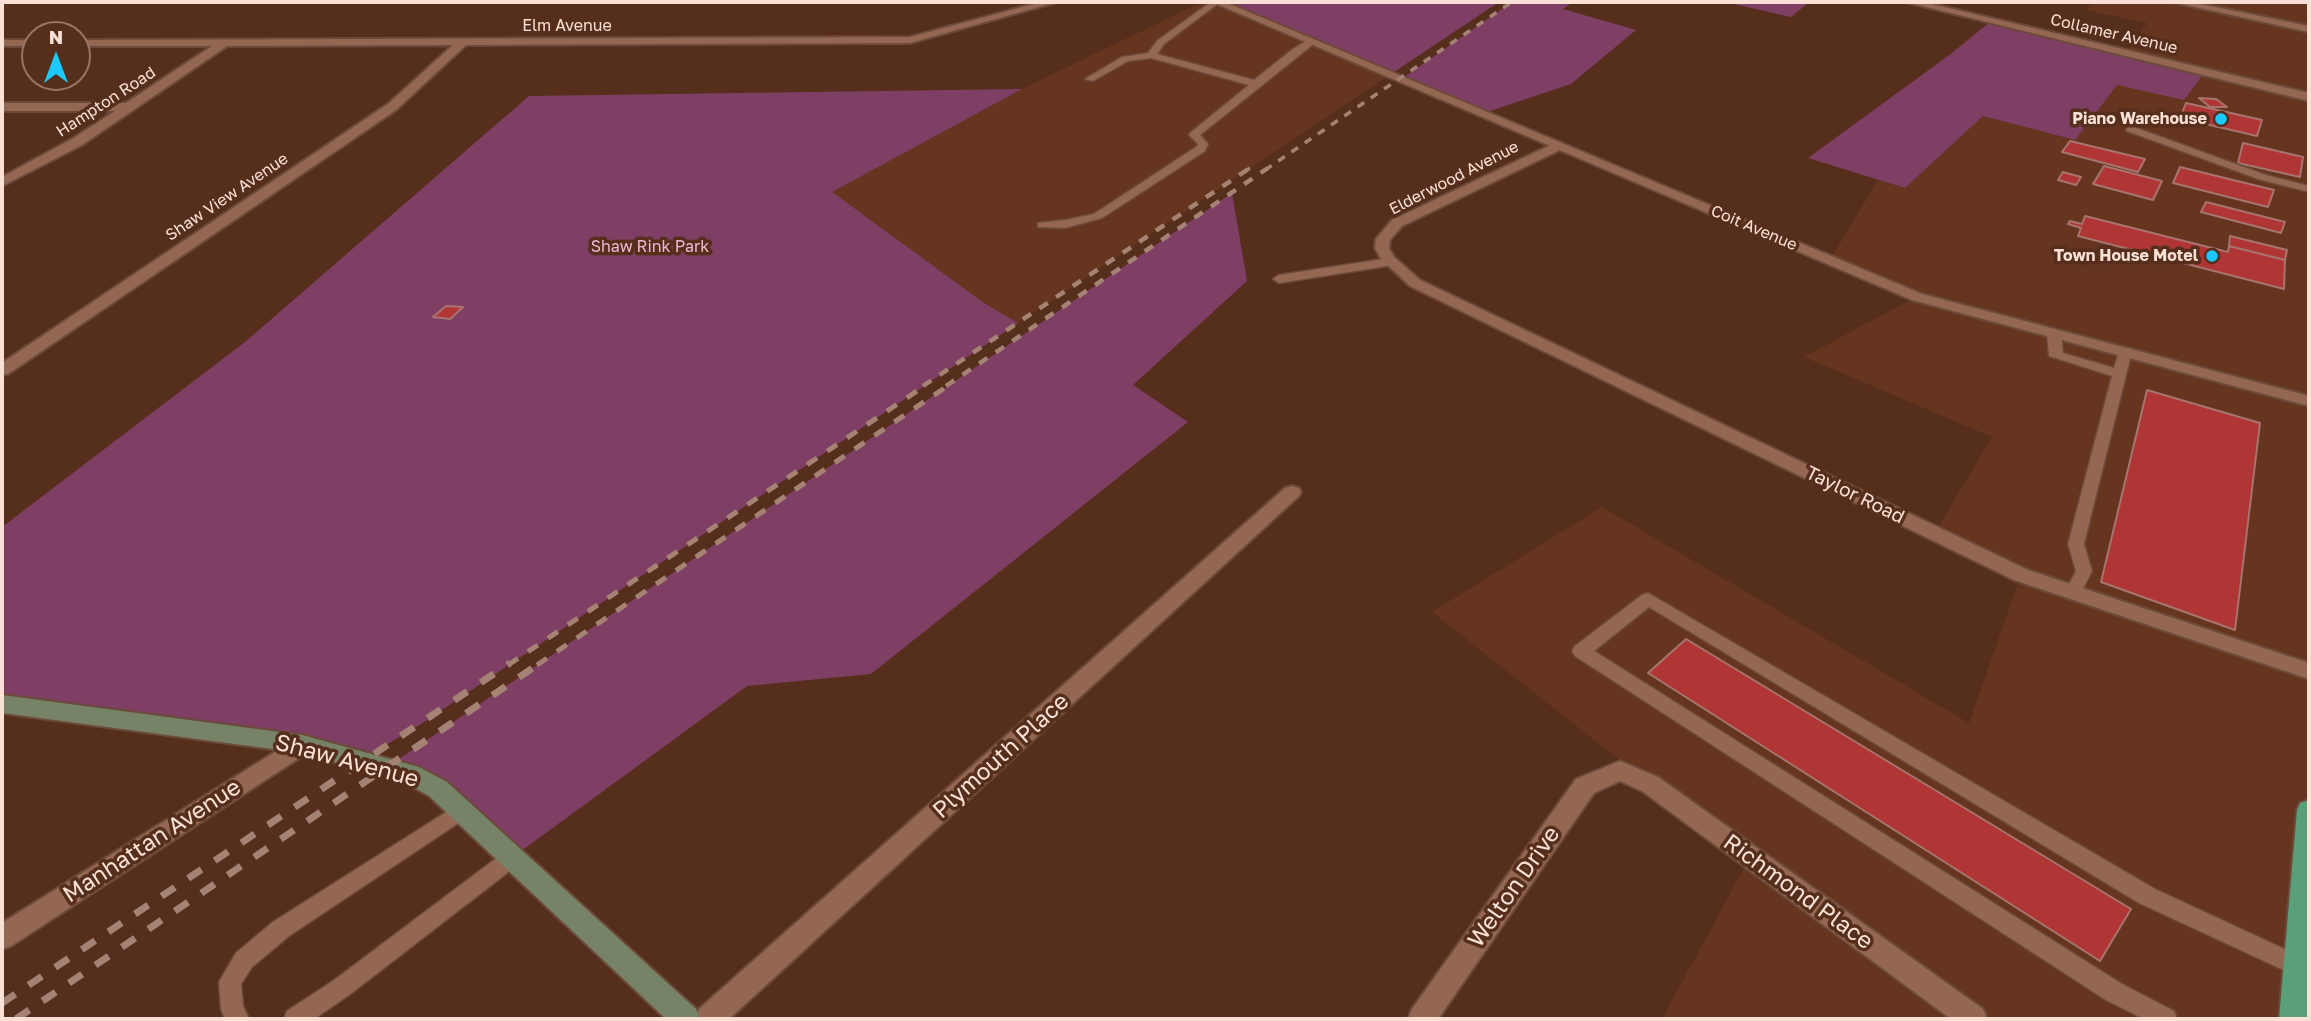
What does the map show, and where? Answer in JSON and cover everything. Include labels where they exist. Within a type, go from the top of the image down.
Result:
[{"type":"main road","name":"Shaw Avenue","points":[[2,704],[302,744],[411,774],[438,789],[462,810],[686,1019]]},
{"type":"main road","points":[[2293,1019],[2303,969],[2309,810]]},
{"type":"street","name":"Elm Avenue","points":[[91,43],[910,40],[1052,2]]},
{"type":"street","name":"Coit Avenue","points":[[1216,2],[1917,297],[2309,401]]},
{"type":"street","name":"Collamer Avenue","points":[[1911,2],[2309,97]]},
{"type":"street","points":[[2177,2],[2309,29]]},
{"type":"street","name":"Shaw View Avenue","points":[[2,370],[392,107],[463,42]]},
{"type":"street","points":[[2,43],[21,43]]},
{"type":"street","name":"Hampton Road","points":[[2,182],[77,142],[224,43]]},
{"type":"street","points":[[2,107],[128,107]]},
{"type":"street","name":"Elderwood Avenue","points":[[1390,262],[1382,248],[1383,239],[1397,223],[1558,146]]},
{"type":"street","name":"Taylor Road","points":[[1390,262],[1415,283],[2021,575],[2309,671]]},
{"type":"street","name":"Plymouth Place","points":[[709,1019],[1292,492]]},
{"type":"street","name":"Manhattan Avenue","points":[[2,937],[302,744]]},
{"type":"street","name":"Welton Drive","points":[[1422,1019],[1585,786],[1620,771]]},
{"type":"street","name":"Richmond Place","points":[[1620,771],[1650,784],[1973,1019]]},
{"type":"lane","points":[[1151,55],[1161,42],[1216,2]]},
{"type":"lane","points":[[1042,225],[1066,224],[1098,216],[1201,149],[1203,144],[1194,135],[1296,51],[1311,43]]},
{"type":"lane","points":[[1090,79],[1125,59],[1151,55],[1257,84]]},
{"type":"lane","points":[[2131,129],[2262,177],[2309,189]]},
{"type":"lane","points":[[1279,279],[1390,262]]},
{"type":"lane","points":[[2054,332],[2054,353],[2058,356],[2119,374]]},
{"type":"lane","points":[[2073,592],[2084,571],[2076,544],[2125,351]]},
{"type":"lane","points":[[2166,1019],[2114,992],[1581,651],[1648,599],[2147,896],[2303,969]]},
{"type":"lane","points":[[238,1019],[232,1009],[230,982],[244,960],[281,929],[462,810]]},
{"type":"lane","points":[[295,1019],[341,988],[513,858]]},
{"type":"shaded area","points":[[1202,2],[1217,2],[1388,76],[1018,323],[984,303],[831,192],[1022,89]]},
{"type":"shaded area","points":[[2092,2],[2309,2],[2309,810],[2298,966],[2309,972],[2309,1019],[1662,1019],[1750,857],[1650,784],[1432,612],[1602,507],[1969,723],[2021,575],[1935,533],[1992,437],[1804,357],[1916,297],[1830,260],[1878,180],[1905,188],[1983,116],[2074,140],[2147,23],[2086,10]]},
{"type":"green space","points":[[1217,2],[1499,2],[1388,76]]},
{"type":"green space","points":[[1512,2],[1573,2],[1563,9],[1636,30],[1571,84],[1481,114],[1400,80]]},
{"type":"green space","points":[[1725,2],[1809,2],[1791,17]]},
{"type":"green space","points":[[1991,21],[2205,72],[2184,100],[2117,85],[2075,140],[1983,116],[1905,188],[1808,158],[1952,53]]},
{"type":"green space","name":"Shaw Rink Park","points":[[1022,89],[832,192],[984,303],[1018,323],[421,724],[361,760],[2,704],[2,527],[245,342],[529,96]]},
{"type":"green space","points":[[1232,193],[1247,281],[1133,385],[1188,422],[871,674],[747,686],[513,857],[438,789],[387,767]]},
{"type":"building","points":[[2199,98],[2216,99],[2227,107],[2210,107]]},
{"type":"building","name":"Piano Warehouse","points":[[2186,103],[2262,120],[2257,136],[2180,118]]},
{"type":"building","points":[[2070,141],[2145,159],[2138,172],[2062,152]]},
{"type":"building","points":[[2243,143],[2303,157],[2300,177],[2238,163]]},
{"type":"building","points":[[2104,166],[2162,181],[2153,200],[2093,184]]},
{"type":"building","points":[[2180,167],[2274,190],[2268,207],[2173,183]]},
{"type":"building","points":[[2063,172],[2081,177],[2076,185],[2058,180]]},
{"type":"building","points":[[2206,202],[2285,222],[2281,233],[2201,212]]},
{"type":"building","name":"Town House Motel","points":[[2085,216],[2228,252],[2229,246],[2285,260],[2284,289],[2078,236],[2081,228],[2068,224],[2070,221],[2082,224]]},
{"type":"building","points":[[2230,236],[2287,250],[2285,260],[2229,246]]},
{"type":"building","points":[[446,306],[463,307],[450,319],[433,317]]},
{"type":"building","points":[[2147,390],[2260,423],[2235,630],[2101,582]]},
{"type":"building","points":[[1686,639],[2131,909],[2100,961],[1648,673]]},
{"type":"railway","points":[[1265,170],[1512,2]]},
{"type":"railway","points":[[923,386],[1250,168]]},
{"type":"railway","points":[[946,386],[1268,168]]},
{"type":"railway","points":[[508,665],[926,385]]},
{"type":"railway","points":[[537,665],[949,385]]},
{"type":"railway","points":[[2,1003],[510,663]]},
{"type":"railway","points":[[16,1019],[540,663]]},
{"type":"place","name":"Piano Warehouse","points":[[2221,119]]},
{"type":"place","name":"Town House Motel","points":[[2212,256]]}]
